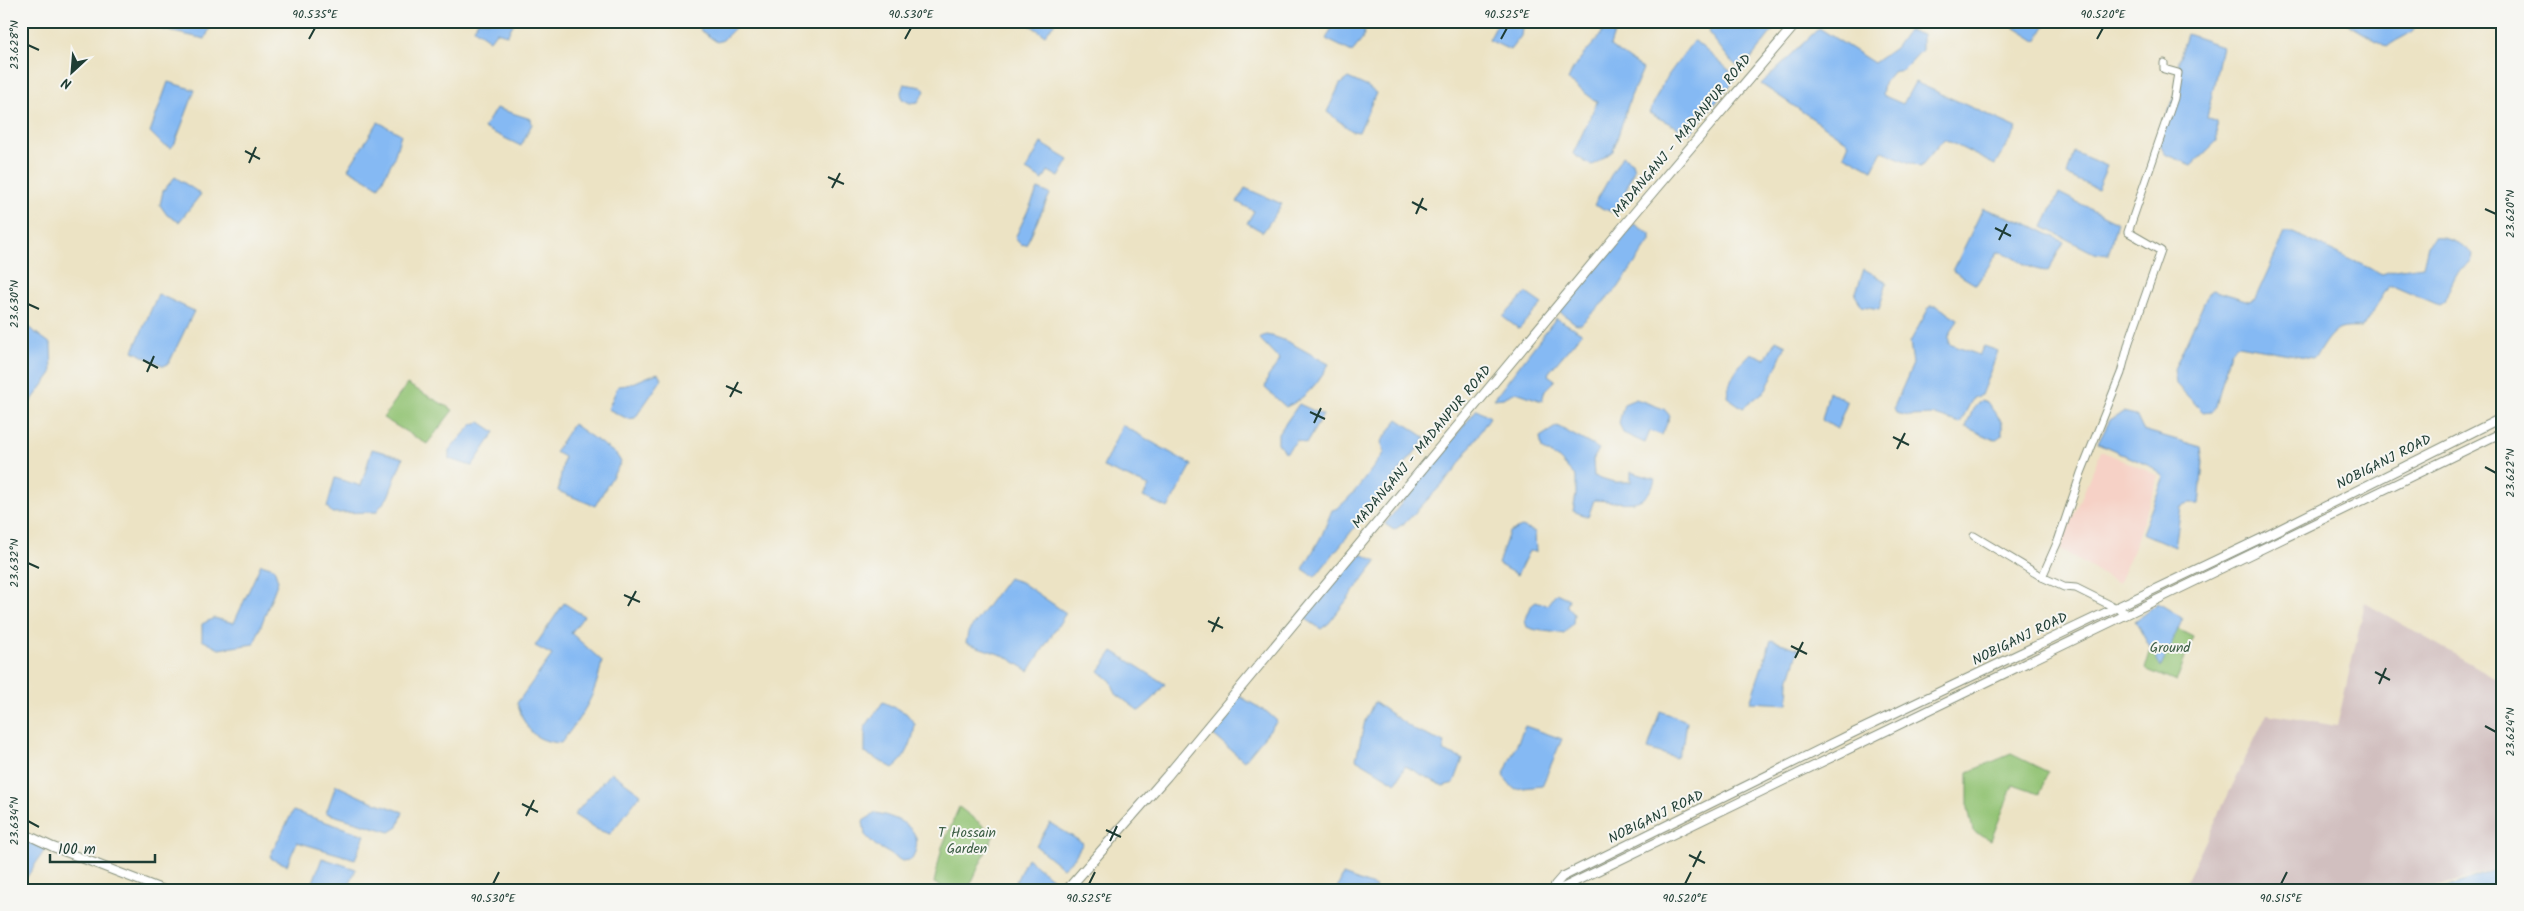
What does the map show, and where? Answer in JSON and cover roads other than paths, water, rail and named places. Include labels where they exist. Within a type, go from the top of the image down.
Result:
[{"type":"main road","name":"MADANGANJ - MADANPUR ROAD","points":[[1067,890],[1173,768],[1616,235],[1798,21]]},
{"type":"main road","name":"NOBIGANJ ROAD","points":[[2503,417],[2262,538],[2115,607],[1562,876],[1555,885],[1556,890],[2503,432]]},
{"type":"main road","points":[[21,832],[53,847],[164,890]]},
{"type":"street","points":[[2042,577],[2058,541],[2078,480],[2121,373],[2129,342],[2161,251],[2128,232],[2174,98],[2178,73],[2164,69],[2164,63]]},
{"type":"street","points":[[1974,536],[2042,577],[2064,586],[2076,588],[2126,613]]},
{"type":"water","points":[[157,21],[213,21],[205,39],[155,28]]},
{"type":"water","points":[[478,21],[515,21],[507,35],[496,32],[490,40],[474,29]]},
{"type":"water","points":[[705,21],[733,21],[736,27],[723,40],[717,42],[700,30]]},
{"type":"water","points":[[1024,21],[1056,21],[1045,35]]},
{"type":"water","points":[[1336,21],[1368,21],[1362,40],[1352,52],[1326,39]]},
{"type":"water","points":[[1499,21],[1523,21],[1521,36],[1510,50],[1489,40]]},
{"type":"water","points":[[1609,21],[1618,21],[1610,46],[1643,69],[1631,96],[1613,151],[1592,166],[1573,154],[1597,102],[1568,80],[1572,71]]},
{"type":"water","points":[[1716,21],[1780,21],[1742,70],[1731,61],[1708,32]]},
{"type":"water","points":[[2004,21],[2048,21],[2036,41]]},
{"type":"water","points":[[2343,21],[2421,21],[2413,30],[2387,47]]},
{"type":"water","points":[[1819,28],[1874,63],[1895,48],[1908,30],[1922,35],[1922,50],[1903,70],[1893,72],[1884,83],[1882,95],[1903,104],[1915,82],[2017,128],[1995,165],[1944,139],[1920,167],[1882,151],[1872,170],[1844,155],[1849,143],[1761,84]]},
{"type":"water","points":[[2187,34],[2222,46],[2207,118],[2216,122],[2217,141],[2192,165],[2165,154],[2158,139],[2176,93],[2179,60]]},
{"type":"water","points":[[1694,40],[1737,77],[1690,134],[1649,113],[1664,81]]},
{"type":"water","points":[[1348,78],[1368,87],[1376,93],[1359,132],[1352,131],[1327,112],[1340,84]]},
{"type":"water","points":[[168,82],[195,90],[175,143],[171,148],[162,144],[150,132]]},
{"type":"water","points":[[904,84],[922,87],[925,91],[918,102],[910,103],[902,99],[901,92]]},
{"type":"water","points":[[496,108],[531,119],[532,124],[521,146],[484,128]]},
{"type":"water","points":[[378,122],[401,134],[394,158],[379,187],[348,169]]},
{"type":"water","points":[[1041,143],[1069,160],[1059,177],[1048,171],[1043,180],[1026,170]]},
{"type":"water","points":[[2074,152],[2107,166],[2097,189],[2067,175]]},
{"type":"water","points":[[1622,156],[1632,162],[1634,169],[1617,214],[1594,205]]},
{"type":"water","points":[[175,177],[201,194],[179,222],[167,215],[160,205],[163,191]]},
{"type":"water","points":[[1245,188],[1282,204],[1263,232],[1247,223],[1254,211],[1237,202]]},
{"type":"water","points":[[1038,189],[1050,194],[1026,245],[1020,244],[1015,238]]},
{"type":"water","points":[[2059,193],[2117,222],[2108,255],[2094,253],[2043,227]]},
{"type":"water","points":[[1983,208],[2026,223],[2064,242],[2048,271],[2032,268],[2009,255],[1998,252],[1976,285],[1953,271]]},
{"type":"water","points":[[1634,224],[1650,234],[1650,241],[1618,288],[1581,324],[1576,324],[1559,311],[1562,304]]},
{"type":"water","points":[[2285,233],[2293,233],[2382,274],[2423,266],[2428,245],[2434,238],[2444,238],[2455,242],[2466,247],[2473,254],[2471,262],[2456,275],[2444,302],[2439,305],[2395,286],[2389,286],[2362,328],[2337,330],[2329,337],[2317,355],[2312,358],[2238,345],[2230,352],[2216,406],[2213,411],[2203,412],[2176,384],[2174,369],[2208,294],[2213,290],[2249,301],[2255,299]]},
{"type":"water","points":[[1864,269],[1887,282],[1879,309],[1862,306],[1855,295]]},
{"type":"water","points":[[1526,293],[1542,304],[1519,329],[1503,317]]},
{"type":"water","points":[[158,294],[194,311],[169,363],[164,366],[133,351]]},
{"type":"water","points":[[1930,306],[1937,306],[1958,319],[1949,336],[1949,344],[1979,355],[1984,346],[1998,351],[1981,395],[1973,398],[1960,423],[1935,415],[1909,416],[1896,413],[1894,407],[1913,364],[1910,342]]},
{"type":"water","points":[[1556,318],[1582,333],[1549,372],[1548,375],[1555,380],[1545,390],[1542,401],[1516,392],[1503,398],[1494,399]]},
{"type":"water","points":[[21,322],[51,344],[52,373],[21,415]]},
{"type":"water","points":[[1266,335],[1282,339],[1329,364],[1311,389],[1300,399],[1286,407],[1265,388],[1268,377],[1280,360],[1259,338]]},
{"type":"water","points":[[1776,340],[1786,345],[1766,390],[1743,408],[1727,397],[1732,378],[1738,367],[1751,353],[1765,359]]},
{"type":"water","points":[[658,373],[662,379],[635,418],[628,419],[608,409],[618,386],[633,383]]},
{"type":"water","points":[[1829,391],[1847,402],[1837,429],[1822,420]]},
{"type":"water","points":[[1636,399],[1664,409],[1670,416],[1662,435],[1650,431],[1645,443],[1623,433],[1619,423],[1624,404]]},
{"type":"water","points":[[1981,400],[1987,402],[2002,423],[2002,435],[1995,440],[1966,427],[1973,409]]},
{"type":"water","points":[[1299,404],[1323,415],[1306,444],[1297,440],[1286,453],[1278,443],[1278,434]]},
{"type":"water","points":[[1477,409],[1490,417],[1453,473],[1406,522],[1394,530],[1385,524]]},
{"type":"water","points":[[2123,412],[2136,415],[2143,430],[2201,447],[2203,463],[2199,504],[2189,504],[2181,507],[2175,547],[2142,533],[2164,477],[2154,468],[2098,443],[2110,420]]},
{"type":"water","points":[[1398,419],[1426,438],[1315,577],[1303,569],[1322,535],[1332,510],[1338,508],[1352,494],[1385,452],[1381,442]]},
{"type":"water","points":[[480,422],[495,432],[472,466],[449,459],[449,450],[473,424]]},
{"type":"water","points":[[573,424],[616,454],[621,462],[595,506],[558,491],[564,457],[555,452]]},
{"type":"water","points":[[1122,425],[1192,465],[1168,508],[1143,497],[1149,486],[1103,467]]},
{"type":"water","points":[[1557,426],[1599,449],[1593,460],[1594,476],[1614,482],[1631,482],[1631,472],[1655,479],[1651,489],[1639,500],[1631,502],[1594,500],[1588,517],[1573,511],[1576,495],[1576,477],[1559,459],[1542,449],[1540,437]]},
{"type":"water","points":[[372,449],[403,458],[388,497],[376,512],[332,513],[327,507],[335,478],[361,486]]},
{"type":"water","points":[[1522,527],[1535,532],[1536,552],[1529,551],[1517,575],[1498,564],[1509,532]]},
{"type":"water","points":[[1361,554],[1377,561],[1329,623],[1321,629],[1303,617]]},
{"type":"water","points":[[261,564],[274,568],[278,581],[254,644],[219,649],[202,640],[202,624],[214,618],[234,623]]},
{"type":"water","points":[[1008,578],[1021,582],[1066,613],[1029,671],[1005,656],[966,643],[968,632]]},
{"type":"water","points":[[1556,593],[1569,599],[1567,606],[1574,614],[1573,623],[1564,634],[1527,627],[1525,621],[1532,604],[1536,601],[1547,605]]},
{"type":"water","points":[[564,603],[584,616],[571,633],[602,661],[592,696],[576,723],[561,743],[543,740],[532,732],[527,727],[517,703],[552,655],[535,646]]},
{"type":"water","points":[[2158,603],[2183,618],[2161,667],[2135,621]]},
{"type":"water","points":[[1771,640],[1799,649],[1789,681],[1788,704],[1750,702]]},
{"type":"water","points":[[1113,651],[1165,684],[1153,699],[1139,711],[1116,694],[1111,681],[1099,671]]},
{"type":"water","points":[[1239,696],[1267,712],[1277,721],[1244,761],[1210,732]]},
{"type":"water","points":[[883,702],[906,713],[915,724],[913,737],[908,749],[893,768],[865,753],[865,727]]},
{"type":"water","points":[[1374,702],[1416,731],[1445,743],[1443,751],[1463,759],[1454,783],[1443,786],[1405,766],[1396,783],[1356,759],[1365,721]]},
{"type":"water","points":[[1660,711],[1687,721],[1684,742],[1676,758],[1648,749]]},
{"type":"water","points":[[1525,726],[1562,739],[1542,786],[1514,789],[1503,776]]},
{"type":"water","points":[[611,772],[641,794],[610,834],[598,830],[574,815]]},
{"type":"water","points":[[336,785],[363,798],[403,812],[398,827],[390,832],[326,813]]},
{"type":"water","points":[[293,811],[365,835],[355,859],[297,842],[287,865],[272,859],[270,856]]},
{"type":"water","points":[[876,813],[902,822],[914,834],[916,850],[911,860],[902,861],[875,845],[865,835],[863,821]]},
{"type":"water","points":[[1050,823],[1083,843],[1074,858],[1063,868],[1036,846]]},
{"type":"water","points":[[21,836],[46,848],[21,886]]},
{"type":"water","points":[[322,858],[356,869],[347,890],[310,890]]},
{"type":"water","points":[[1027,858],[1054,880],[1046,890],[1012,890]]},
{"type":"water","points":[[2503,867],[2503,890],[2441,890]]},
{"type":"water","points":[[1343,875],[1376,887],[1375,890],[1336,890]]},
{"type":"park label","name":"Ground","points":[[2170,648]]},
{"type":"park label","name":"T Hossain Garden","points":[[967,842]]}]
